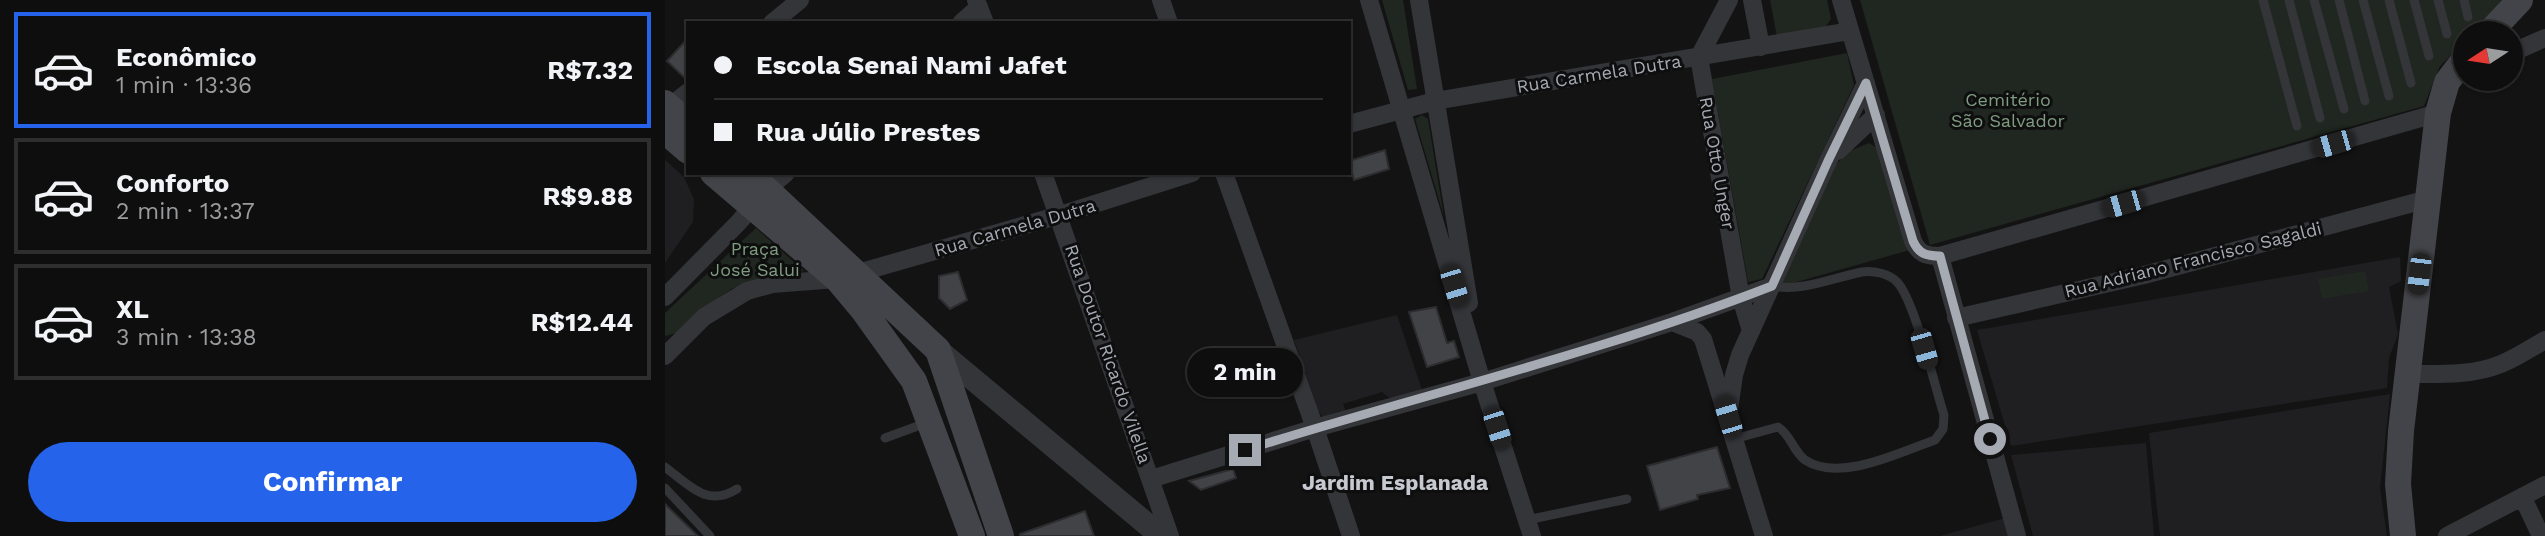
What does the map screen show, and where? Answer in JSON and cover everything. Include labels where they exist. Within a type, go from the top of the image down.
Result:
[{"type":"main road","points":[[2486,21],[2521,0]]},
{"type":"main road","points":[[2403,536],[2398,484],[2407,374],[2438,113],[2453,84]]},
{"type":"main road","points":[[675,111],[686,145]]},
{"type":"main road","points":[[721,175],[763,186],[848,276],[941,359],[1001,536]]},
{"type":"main road","points":[[848,276],[863,310],[914,381],[972,536]]},
{"type":"main road","points":[[863,310],[941,359]]},
{"type":"main road","points":[[914,381],[919,367],[941,359]]},
{"type":"street","points":[[774,21],[799,0]]},
{"type":"street","points":[[1161,0],[1168,21]]},
{"type":"street","points":[[1369,0],[1482,382],[1529,528]]},
{"type":"street","points":[[1419,0],[1482,382]]},
{"type":"street","points":[[1699,57],[1729,0]]},
{"type":"street","points":[[1752,0],[1761,47]]},
{"type":"street","points":[[1841,0],[1913,241],[1921,253],[1928,256],[1940,256],[2438,113]]},
{"type":"street","points":[[964,21],[980,10]]},
{"type":"street","name":"Rua Carmela Dutra","points":[[1351,123],[1435,101],[1850,31]]},
{"type":"street","points":[[2523,48],[2545,38]]},
{"type":"street","name":"Rua Otto Unger","points":[[1699,57],[1741,298],[1751,331]]},
{"type":"street","points":[[1728,417],[1740,355],[1866,83]]},
{"type":"street","points":[[1828,161],[1876,115]]},
{"type":"street","name":"Rua Doutor Ricardo Vilella","points":[[1044,175],[1170,536]]},
{"type":"street","name":"Rua Carmela Dutra","points":[[669,347],[704,317],[747,291],[772,284],[848,276],[1060,215],[1186,175]]},
{"type":"street","points":[[1225,175],[1351,536]]},
{"type":"street","points":[[665,297],[763,186]]},
{"type":"street","name":"Rua Adriano Francisco Sagaldi","points":[[1956,318],[2144,275],[2428,199]]},
{"type":"street","points":[[1940,256],[2017,536]]},
{"type":"street","points":[[1151,479],[1315,428],[1482,382],[1672,322],[1772,286]]},
{"type":"street","points":[[1672,322],[1697,332],[1703,339],[1764,536]]},
{"type":"street","points":[[2407,374],[2454,374],[2487,368],[2545,340]]},
{"type":"street","points":[[941,359],[1161,536]]},
{"type":"street","points":[[2447,536],[2545,485]]},
{"type":"street","points":[[2522,498],[2541,536]]},
{"type":"lane","points":[[2263,0],[2297,126]]},
{"type":"lane","points":[[2289,0],[2320,118]]},
{"type":"lane","points":[[2314,0],[2344,109]]},
{"type":"lane","points":[[2339,0],[2365,101]]},
{"type":"lane","points":[[2363,0],[2389,96]]},
{"type":"lane","points":[[2389,0],[2411,83]]},
{"type":"lane","points":[[2414,0],[2429,56]]},
{"type":"lane","points":[[2438,0],[2447,34]]},
{"type":"lane","points":[[2464,0],[2477,21]]},
{"type":"lane","points":[[1734,439],[1778,427],[1784,431],[1797,453],[1806,460],[1813,464],[1849,469],[1934,440],[1943,429],[1944,415],[1911,306],[1894,279],[1866,271],[1795,288],[1772,286]]},
{"type":"lane","points":[[885,438],[931,421]]},
{"type":"lane","points":[[665,467],[705,496],[722,496],[737,489]]},
{"type":"lane","points":[[665,488],[710,536]]},
{"type":"lane","points":[[1529,528],[1627,499]]},
{"type":"shaded area","points":[[665,160],[684,177],[694,199],[693,222],[665,263]]},
{"type":"shaded area","points":[[2400,257],[2401,281],[2389,287],[2398,334],[2389,358],[2387,388],[2011,446],[1977,330]]},
{"type":"shaded area","points":[[1397,315],[1422,390],[1391,399],[1382,392],[1343,404],[1346,412],[1323,418],[1294,340]]},
{"type":"shaded area","points":[[2390,394],[2380,488],[2387,536],[2160,536],[2149,433]]},
{"type":"shaded area","points":[[2146,443],[2154,536],[2033,536],[2011,455]]},
{"type":"shaded area","points":[[2005,518],[2010,536],[1940,536]]},
{"type":"green space","points":[[1382,0],[1403,0],[1417,89],[1408,90]]},
{"type":"green space","points":[[1770,0],[1827,0],[1831,19],[1823,30],[1777,37]]},
{"type":"green space","name":"Cemitério São Salvador","points":[[1860,0],[2504,0],[2484,21],[2453,21],[2453,53],[2440,66],[2424,106],[1930,245]]},
{"type":"green space","points":[[1847,53],[1854,85],[1762,279],[1748,282],[1712,79]]},
{"type":"green space","points":[[1422,115],[1428,119],[1444,217],[1415,119]]},
{"type":"green space","points":[[1869,143],[1879,149],[1910,250],[1786,285],[1780,281],[1830,169],[1852,150]]},
{"type":"green space","name":"Praça José Salui","points":[[756,228],[804,271],[733,288],[702,309],[677,333],[665,336],[665,313]]},
{"type":"green space","points":[[2365,271],[2369,291],[2322,299],[2318,279]]},
{"type":"building","points":[[686,40],[686,79],[667,61]]},
{"type":"building","points":[[1385,150],[1389,169],[1354,180],[1351,160]]},
{"type":"building","points":[[958,272],[967,300],[950,309],[939,298],[939,276]]},
{"type":"building","points":[[1436,307],[1447,343],[1454,341],[1459,357],[1427,367],[1409,312]]},
{"type":"building","points":[[1717,447],[1730,488],[1697,495],[1698,499],[1660,510],[1647,466]]},
{"type":"building","points":[[1233,469],[1236,478],[1201,490],[1189,481]]},
{"type":"building","points":[[665,504],[698,536],[665,536]]},
{"type":"building","points":[[1085,511],[1094,536],[1020,536],[1020,534]]},
{"type":"district","name":"Jardim Esplanada","points":[[1395,483]]},
{"type":"route","points":[[1245,450],[1482,382],[1672,322],[1772,286],[1866,83],[1913,241],[1921,253],[1940,256],[1990,439]]}]
